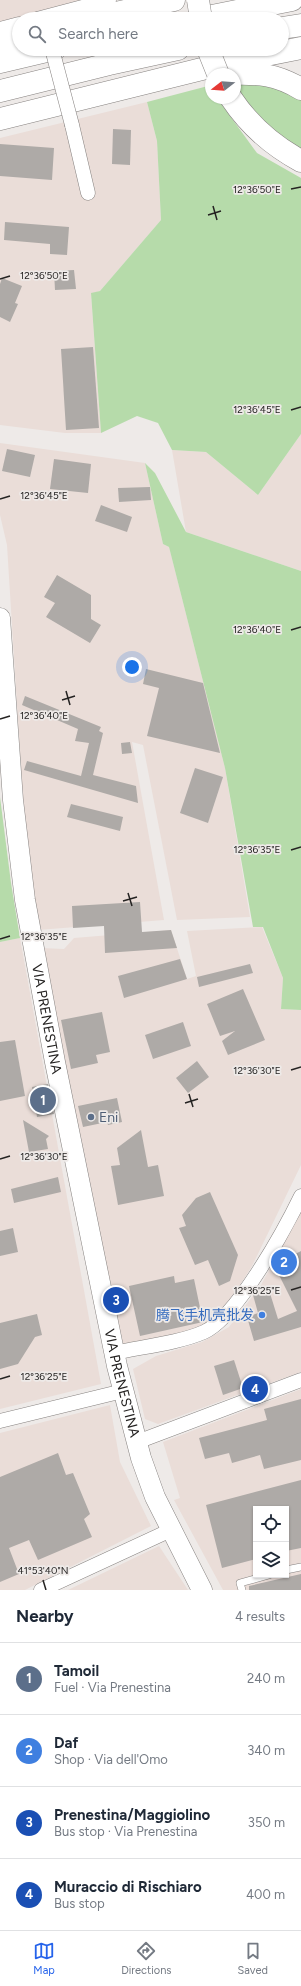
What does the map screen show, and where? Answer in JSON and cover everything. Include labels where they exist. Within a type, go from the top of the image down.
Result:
[{"type":"highway","points":[[120,12],[174,0]]},
{"type":"highway","points":[[198,0],[200,12]]},
{"type":"highway","points":[[232,12],[292,0]]},
{"type":"highway","points":[[289,27],[301,24]]},
{"type":"highway","points":[[0,44],[12,40]]},
{"type":"highway","points":[[289,50],[301,48]]},
{"type":"highway","points":[[0,62],[24,56]]},
{"type":"highway","points":[[0,91],[148,56]]},
{"type":"highway","points":[[211,56],[216,68]]},
{"type":"highway","points":[[0,119],[226,63],[261,56]]},
{"type":"highway","points":[[179,75],[205,74]]},
{"type":"highway","points":[[241,75],[273,76],[283,79],[301,89]]},
{"type":"highway","points":[[236,104],[255,128],[273,143],[301,161]]},
{"type":"main road","name":"VIA PRENESTINA","points":[[0,618],[6,784],[32,940],[56,1070],[114,1353],[137,1442],[154,1497],[202,1590]]},
{"type":"street","points":[[64,12],[109,0]]},
{"type":"street","points":[[0,29],[12,26]]},
{"type":"street","points":[[55,56],[88,193]]},
{"type":"street","points":[[114,1353],[197,1334],[216,1324],[228,1312],[255,1276],[299,1199]]},
{"type":"street","points":[[137,1442],[301,1380]]},
{"type":"street","points":[[0,1421],[123,1391]]},
{"type":"street","points":[[41,1590],[170,1530]]},
{"type":"lane","points":[[289,1569],[301,1567]]},
{"type":"lane","points":[[242,1590],[240,1583],[258,1578]]},
{"type":"shaded area","points":[[0,0],[92,0],[46,12],[12,12],[12,21],[0,24]]},
{"type":"shaded area","points":[[147,102],[157,141],[161,220],[100,291],[91,294],[101,433],[65,433],[0,425],[0,138]]},
{"type":"shaded area","points":[[301,434],[301,571],[186,532],[172,450],[206,452],[258,495]]},
{"type":"shaded area","points":[[0,443],[145,463],[163,544],[169,547],[225,768],[250,917],[177,920],[143,745],[132,742],[164,920],[38,930],[24,818],[7,545],[0,515]]},
{"type":"shaded area","points":[[262,927],[283,978],[281,1009],[301,1010],[301,1165],[252,1266],[224,1310],[199,1329],[121,1346],[41,948],[64,949],[74,938],[171,930],[187,979],[196,976],[187,931]]},
{"type":"shaded area","points":[[20,938],[101,1384],[0,1409],[0,942]]},
{"type":"shaded area","points":[[301,1211],[301,1372],[158,1424],[145,1419],[133,1369],[156,1356],[202,1342],[229,1327],[261,1285]]},
{"type":"shaded area","points":[[301,1389],[301,1590],[223,1590],[174,1500],[180,1498],[163,1442]]},
{"type":"shaded area","points":[[110,1405],[120,1462],[151,1526],[25,1590],[0,1590],[0,1433]]},
{"type":"shaded area","points":[[159,1546],[188,1590],[68,1590]]},
{"type":"green space","points":[[251,79],[301,98],[301,153],[280,140],[241,96],[241,80]]},
{"type":"green space","points":[[205,87],[205,104],[221,104],[257,153],[301,178],[301,434],[258,495],[206,452],[172,450],[158,423],[137,416],[101,433],[91,293],[100,291],[161,220],[157,141],[147,102]]},
{"type":"green space","points":[[145,463],[155,473],[186,532],[301,571],[301,1010],[281,1009],[283,978],[263,927],[253,927],[225,768],[169,547],[163,544]]},
{"type":"green space","points":[[0,797],[20,938],[0,942]]},
{"type":"building","points":[[113,129],[131,130],[130,165],[112,164]]},
{"type":"building","points":[[0,144],[54,148],[52,180],[0,176]]},
{"type":"building","points":[[5,222],[69,227],[67,255],[50,254],[50,244],[4,240]]},
{"type":"building","points":[[74,270],[76,289],[55,290],[54,271]]},
{"type":"building","points":[[2,278],[22,286],[15,303],[18,304],[10,322],[0,317],[0,284]]},
{"type":"building","points":[[93,347],[99,428],[66,430],[61,349]]},
{"type":"building","points":[[7,449],[35,455],[30,477],[2,471]]},
{"type":"building","points":[[54,459],[91,464],[88,493],[50,489]]},
{"type":"building","points":[[150,487],[151,500],[119,502],[118,488]]},
{"type":"building","points":[[101,505],[132,517],[127,532],[95,521]]},
{"type":"building","points":[[57,575],[91,595],[91,619],[101,625],[90,643],[46,617],[55,603],[44,597]]},
{"type":"building","points":[[146,669],[203,683],[220,753],[147,736],[159,688],[143,684]]},
{"type":"building","points":[[25,696],[101,727],[99,731],[103,733],[93,775],[136,786],[138,803],[24,770],[27,761],[81,776],[89,743],[75,741],[78,729],[22,705]]},
{"type":"building","points":[[130,742],[132,753],[122,754],[121,743]]},
{"type":"building","points":[[195,768],[223,777],[208,823],[180,813]]},
{"type":"building","points":[[71,804],[123,817],[120,831],[67,817]]},
{"type":"building","points":[[140,902],[142,932],[171,930],[177,948],[105,953],[104,926],[73,928],[72,906]]},
{"type":"building","points":[[180,959],[187,979],[124,998],[118,976]]},
{"type":"building","points":[[250,964],[253,973],[199,987],[197,977]]},
{"type":"building","points":[[243,989],[265,1040],[228,1055],[222,1041],[235,1031],[220,1036],[207,1004]]},
{"type":"building","points":[[102,1012],[110,1052],[96,1055],[98,1063],[71,1069],[61,1020]]},
{"type":"building","points":[[183,1022],[191,1046],[153,1059],[145,1035]]},
{"type":"building","points":[[15,1040],[25,1096],[0,1101],[0,1042]]},
{"type":"building","points":[[197,1061],[209,1077],[188,1093],[176,1078]]},
{"type":"building","points":[[48,1084],[54,1114],[37,1117],[32,1087]]},
{"type":"building","points":[[117,1098],[122,1122],[108,1125],[107,1122],[83,1127],[78,1106]]},
{"type":"building","points":[[23,1120],[49,1136],[46,1139],[48,1149],[29,1152]]},
{"type":"building","points":[[141,1130],[148,1167],[158,1165],[164,1196],[118,1205],[111,1166],[120,1165],[117,1148]]},
{"type":"building","points":[[58,1177],[61,1192],[14,1203],[11,1189]]},
{"type":"building","points":[[210,1192],[238,1255],[230,1281],[219,1286],[208,1260],[195,1265],[179,1228],[186,1226],[182,1215],[196,1198]]},
{"type":"building","points":[[13,1228],[18,1252],[0,1256],[0,1231]]},
{"type":"building","points":[[301,1251],[301,1327],[254,1341],[247,1317],[258,1313],[253,1295],[269,1290],[278,1319],[297,1311],[274,1265]]},
{"type":"building","points":[[174,1276],[175,1283],[194,1279],[203,1322],[140,1336],[129,1286]]},
{"type":"building","points":[[37,1314],[42,1335],[35,1337],[18,1364],[0,1369],[0,1323]]},
{"type":"building","points":[[234,1360],[243,1388],[223,1395],[214,1366]]},
{"type":"building","points":[[301,1399],[301,1460],[264,1469],[260,1455],[232,1463],[229,1453],[205,1459],[199,1438],[267,1420],[264,1409]]},
{"type":"building","points":[[58,1453],[66,1475],[73,1473],[90,1514],[84,1519],[92,1537],[38,1560],[29,1540],[9,1548],[19,1574],[0,1582],[0,1477]]},
{"type":"building","points":[[301,1480],[301,1548],[289,1550],[289,1506],[253,1506],[253,1560],[222,1568],[206,1505]]},
{"type":"building","points":[[301,1574],[301,1590],[249,1590],[249,1586]]},
{"type":"place","name":"Tamoil","points":[[43,1100]]},
{"type":"place","name":"Eni","points":[[91,1117]]},
{"type":"place","name":"Daf","points":[[284,1262]]},
{"type":"place","name":"Prenestina/Maggiolino","points":[[116,1300]]},
{"type":"place","name":"腾飞手机壳批发","points":[[262,1315]]},
{"type":"place","name":"Muraccio di Rischiaro","points":[[255,1389]]}]
